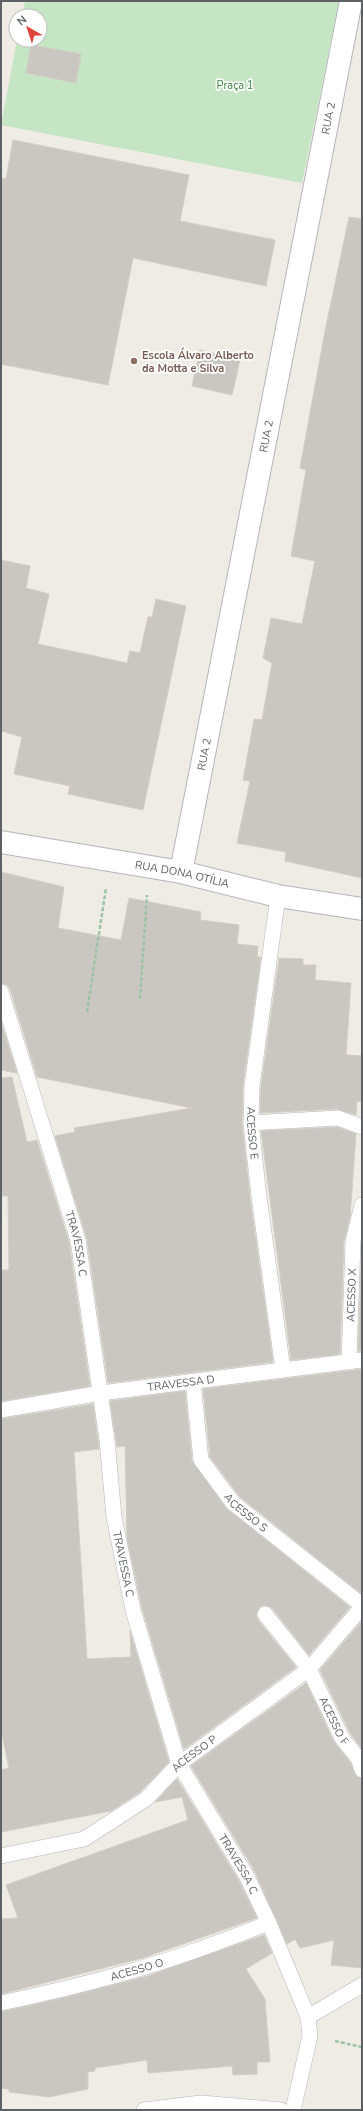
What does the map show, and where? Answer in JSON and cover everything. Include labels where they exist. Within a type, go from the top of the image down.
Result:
[{"type":"street","name":"RUA 2","points":[[181,872],[351,1]]},
{"type":"street","name":"RUA DONA OTÍLIA","points":[[1,842],[181,872],[278,896],[362,909]]},
{"type":"lane","name":"ACESSO E","points":[[278,896],[252,1086],[251,1123],[259,1197],[283,1370]]},
{"type":"lane","name":"TRAVESSA C","points":[[1,992],[78,1240],[101,1393],[114,1517],[133,1610],[179,1764],[246,1875],[269,1923],[308,2016],[310,2036],[293,2110]]},
{"type":"lane","points":[[251,1123],[338,1118],[362,1127]]},
{"type":"lane","name":"ACESSO X","points":[[355,1361],[353,1241],[362,1205]]},
{"type":"lane","name":"TRAVESSA D","points":[[1,1410],[101,1393],[355,1361]]},
{"type":"lane","name":"ACESSO S","points":[[193,1382],[201,1460],[233,1503],[362,1606]]},
{"type":"lane","name":"ACESSO P","points":[[1,1856],[84,1839],[146,1799],[179,1764],[309,1669],[362,1606]]},
{"type":"lane","points":[[265,1614],[309,1669]]},
{"type":"lane","name":"ACESSO F","points":[[309,1669],[342,1738],[358,1758],[362,1770]]},
{"type":"lane","name":"ACESSO O","points":[[1,2003],[88,1984],[130,1972],[201,1949],[269,1923]]},
{"type":"lane","points":[[308,2016],[362,1985]]},
{"type":"lane","points":[[144,2110],[201,2103],[281,2110]]},
{"type":"path","points":[[87,1012],[110,860]]},
{"type":"path","points":[[140,999],[148,867]]},
{"type":"green space","name":"Praça 1","points":[[25,1],[339,1],[302,183],[1,125],[15,48],[48,48],[48,8],[24,8]]},
{"type":"building","points":[[30,48],[48,48],[81,54],[76,83],[26,73]]},
{"type":"building","points":[[13,140],[189,175],[180,221],[275,240],[266,286],[133,258],[108,385],[1,364],[1,178],[6,179]]},
{"type":"building","points":[[349,217],[362,219],[362,878],[285,861],[286,852],[237,843],[250,781],[243,780],[254,719],[262,720],[272,663],[263,658],[271,618],[302,624],[315,561],[291,556],[306,470],[300,468],[325,331]]},
{"type":"building","points":[[200,350],[240,360],[232,395],[192,386]]},
{"type":"building","points":[[1,560],[30,566],[26,588],[49,594],[38,644],[127,663],[130,651],[140,653],[148,617],[152,617],[156,599],[186,606],[143,810],[68,794],[70,786],[14,774],[22,737],[1,731]]},
{"type":"building","points":[[1,872],[64,887],[58,928],[121,940],[129,898],[201,912],[200,920],[239,925],[237,944],[258,946],[257,957],[261,957],[243,1085],[242,1123],[250,1198],[273,1362],[108,1383],[87,1239],[55,1136],[75,1132],[74,1128],[192,1108],[37,1077],[10,989],[7,985],[1,983]]},
{"type":"building","points":[[279,958],[303,959],[303,965],[316,965],[315,980],[351,983],[346,1055],[362,1056],[362,1102],[357,1101],[356,1115],[337,1109],[260,1113],[261,1087]]},
{"type":"building","points":[[1,1022],[17,1073],[1,1070]]},
{"type":"building","points":[[12,1077],[27,1142],[37,1140],[69,1242],[90,1386],[1,1401],[1,1270],[9,1270],[8,1196],[1,1196],[1,1078]]},
{"type":"building","points":[[337,1127],[356,1134],[350,1217],[344,1241],[340,1354],[291,1360],[261,1131]]},
{"type":"building","points":[[362,1242],[362,1351],[358,1351]]},
{"type":"building","points":[[362,1369],[362,1594],[240,1497],[210,1457],[203,1389]]},
{"type":"building","points":[[185,1391],[192,1461],[226,1508],[350,1607],[309,1655],[272,1608],[264,1605],[259,1607],[256,1615],[258,1620],[296,1667],[184,1749],[142,1608],[127,1538],[125,1446],[117,1447],[110,1401]]},
{"type":"building","points":[[93,1404],[99,1449],[74,1452],[87,1659],[131,1657],[130,1631],[169,1762],[140,1792],[111,1811],[1,1832],[1,1770],[9,1768],[1,1729],[1,1419]]},
{"type":"building","points":[[362,1621],[362,1749],[350,1733],[320,1670]]},
{"type":"building","points":[[306,1683],[334,1742],[350,1762],[356,1776],[362,1779],[362,1968],[331,1965],[334,1940],[300,1948],[295,1939],[287,1944],[254,1870],[191,1766]]},
{"type":"building","points":[[177,1779],[238,1879],[257,1918],[143,1958],[1,1994],[1,1919],[18,1918],[6,1885],[188,1820],[182,1797],[155,1802]]},
{"type":"building","points":[[264,1935],[272,1953],[246,1969],[265,1999],[270,2062],[257,2062],[257,2074],[233,2075],[232,2066],[148,2073],[147,2060],[95,2068],[95,2071],[88,2072],[88,2089],[49,2097],[9,2092],[9,2089],[1,2088],[1,2012],[148,1976]]},
{"type":"place","name":"Escola Álvaro Alberto da Motta e Silva","points":[[134,361]]}]
